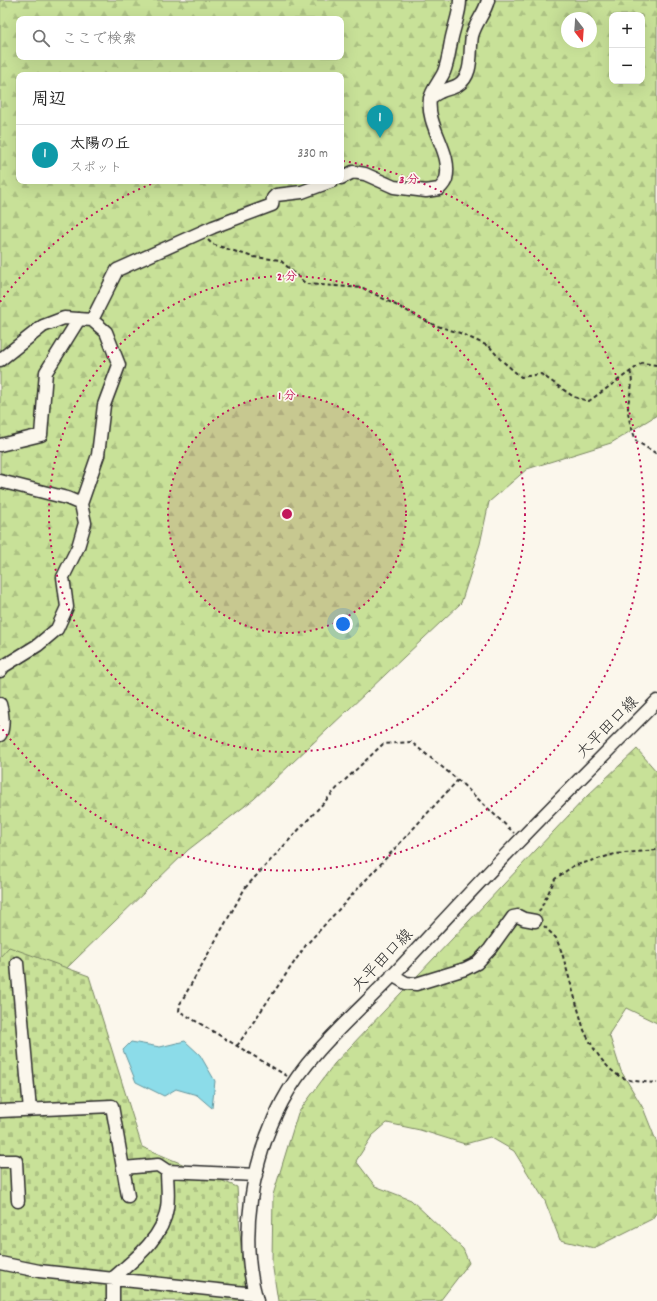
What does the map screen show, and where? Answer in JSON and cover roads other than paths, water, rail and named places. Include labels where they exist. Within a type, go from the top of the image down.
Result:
[{"type":"street","points":[[344,176],[353,172],[365,174],[394,187],[426,191],[439,189],[446,180],[448,167],[434,128],[430,110],[430,98],[444,72],[448,60],[450,43],[460,0]]},
{"type":"street","points":[[430,98],[440,92],[458,85],[466,76],[470,62],[472,38],[476,23],[486,8],[488,0]]},
{"type":"street","points":[[92,320],[117,270],[200,233],[272,205],[273,198],[276,195],[302,192],[324,184]]},
{"type":"street","points":[[0,360],[43,326],[64,318],[92,320],[106,332],[119,365],[104,405],[98,455],[80,504],[85,523],[78,547],[63,577],[68,607],[57,629],[38,645],[4,666],[0,671]]},
{"type":"street","points":[[0,444],[41,436],[46,372],[78,319]]},
{"type":"street","points":[[0,482],[67,498],[80,504]]},
{"type":"street","name":"大平田口線","points":[[256,1298],[249,1252],[249,1220],[256,1175],[263,1148],[271,1126],[294,1081],[313,1058],[520,839],[657,701]]},
{"type":"street","points":[[0,704],[2,710],[2,730],[0,735]]},
{"type":"street","points":[[392,975],[406,983],[416,984],[465,969],[477,962],[490,949],[513,917],[518,916],[535,921]]},
{"type":"street","points":[[17,964],[30,1110]]},
{"type":"street","points":[[0,1111],[112,1106],[128,1196]]},
{"type":"street","points":[[0,1161],[16,1161],[18,1201]]},
{"type":"street","points":[[123,1168],[158,1165],[167,1171],[256,1175]]},
{"type":"street","points":[[113,1301],[113,1278],[134,1260],[162,1226],[167,1208],[167,1171]]},
{"type":"street","points":[[0,1263],[39,1271],[113,1278],[256,1298]]},
{"type":"water","points":[[185,1041],[200,1055],[215,1081],[212,1108],[197,1095],[176,1089],[164,1096],[136,1082],[123,1050],[131,1042],[160,1047]]},
{"type":"place","name":"太陽の丘","points":[[380,138]]}]
